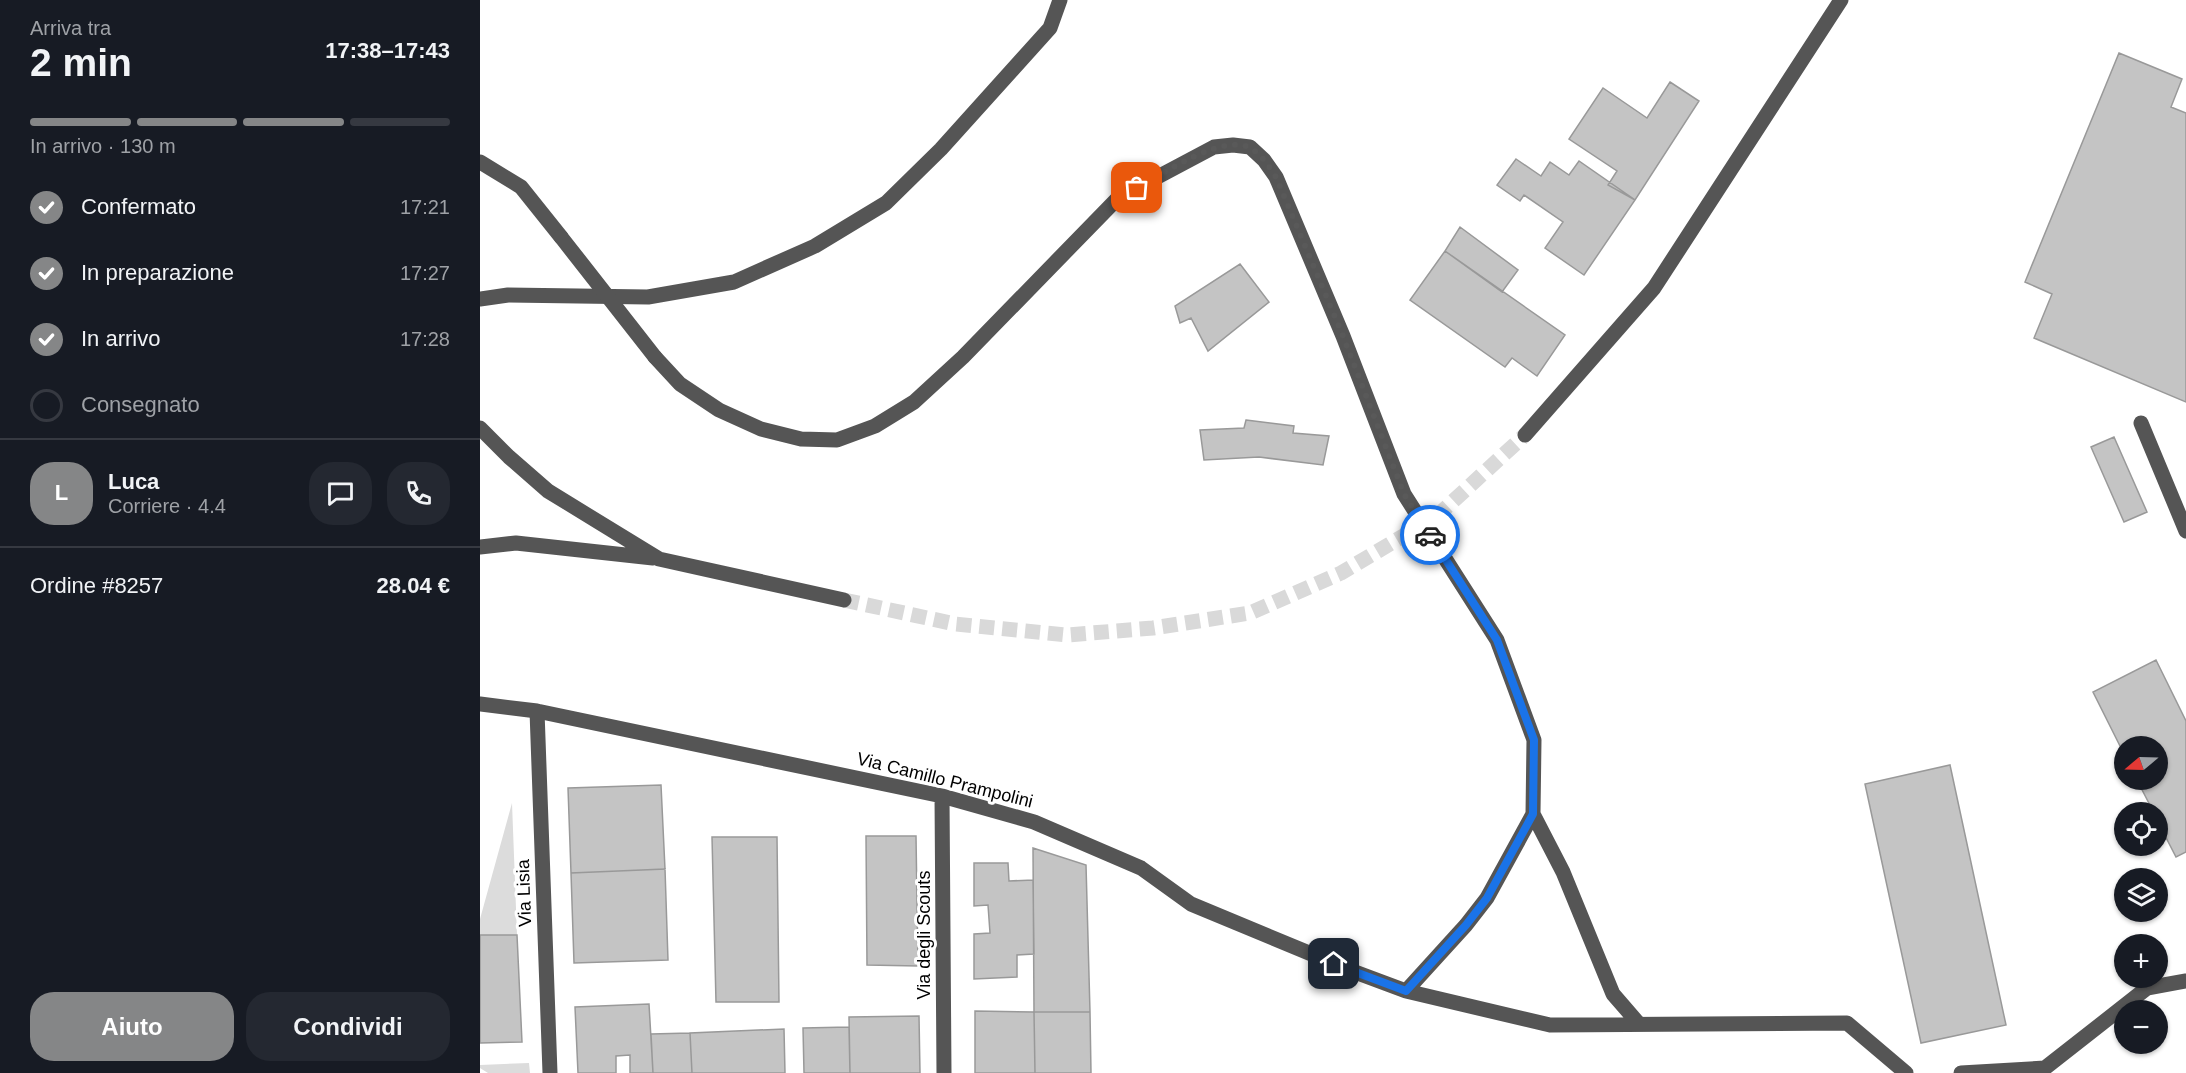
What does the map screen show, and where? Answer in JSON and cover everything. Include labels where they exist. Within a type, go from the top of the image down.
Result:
[{"type":"street","points":[[480,299],[508,295],[648,297],[734,282],[815,246],[886,203],[941,149],[1050,28],[1060,0]]},
{"type":"street","points":[[1525,435],[1654,288],[1841,0]]},
{"type":"street","points":[[480,162],[521,187],[655,357],[681,384],[719,410],[761,429],[801,439],[837,440],[875,426],[914,402],[963,357],[1118,198],[1214,147],[1233,145],[1250,147],[1264,160],[1276,177],[1343,336],[1404,494],[1497,640],[1534,740],[1533,814],[1487,898],[1466,925],[1406,991]]},
{"type":"street","points":[[2141,423],[2186,531]]},
{"type":"street","points":[[480,428],[509,457],[548,490],[659,559]]},
{"type":"street","points":[[480,548],[516,543],[659,559],[844,600]]},
{"type":"street","name":"Via Camillo Prampolini","points":[[480,704],[537,711],[942,796],[1045,826],[1141,868],[1191,904],[1406,991],[1550,1025],[1847,1023],[1906,1073]]},
{"type":"street","name":"Via Lisia","points":[[537,711],[550,1073]]},
{"type":"street","name":"Via degli Scouts","points":[[942,796],[944,1073]]},
{"type":"street","points":[[1533,814],[1563,872],[1613,994],[1639,1024]]},
{"type":"street","points":[[1961,1073],[2045,1068],[2147,988],[2186,981]]},
{"type":"shaded area","points":[[512,803],[517,935],[480,935],[480,919]]},
{"type":"shaded area","points":[[529,1063],[530,1073],[488,1073],[480,1068],[480,1065]]},
{"type":"building","points":[[2119,53],[2182,79],[2171,107],[2186,113],[2186,402],[2034,338],[2052,294],[2025,282]]},
{"type":"building","points":[[1670,82],[1699,101],[1635,200],[1608,185],[1617,171],[1569,139],[1603,88],[1647,118]]},
{"type":"building","points":[[1516,159],[1541,176],[1550,162],[1569,175],[1579,161],[1635,200],[1584,275],[1545,248],[1563,222],[1524,195],[1520,201],[1497,185]]},
{"type":"building","points":[[1460,227],[1518,270],[1502,292],[1445,251]]},
{"type":"building","points":[[1445,251],[1565,335],[1537,376],[1512,358],[1505,367],[1410,300]]},
{"type":"building","points":[[1240,264],[1269,302],[1208,351],[1191,318],[1180,323],[1175,306]]},
{"type":"building","points":[[1246,420],[1294,426],[1293,433],[1329,436],[1323,465],[1259,457],[1204,460],[1200,430],[1244,428]]},
{"type":"building","points":[[2114,437],[2147,512],[2124,522],[2091,447]]},
{"type":"building","points":[[2156,660],[2186,721],[2186,852],[2176,857],[2168,841],[2168,802],[2148,802],[2142,790],[2168,790],[2168,736],[2115,736],[2093,692]]},
{"type":"building","points":[[1950,765],[2006,1025],[1921,1043],[1865,784]]},
{"type":"building","points":[[661,785],[665,869],[571,873],[568,788]]},
{"type":"building","points":[[866,836],[916,836],[918,966],[867,965]]},
{"type":"building","points":[[712,837],[777,837],[779,1002],[716,1002]]},
{"type":"building","points":[[1033,848],[1086,865],[1090,1012],[1034,1012]]},
{"type":"building","points":[[974,863],[1008,863],[1009,881],[1033,880],[1034,954],[1017,955],[1017,977],[974,979],[974,934],[990,933],[988,905],[974,906]]},
{"type":"building","points":[[665,869],[668,960],[574,963],[571,873]]},
{"type":"building","points":[[480,935],[517,935],[522,1042],[480,1043]]},
{"type":"building","points":[[649,1004],[653,1073],[630,1073],[630,1055],[616,1056],[616,1073],[578,1073],[575,1007]]},
{"type":"building","points":[[975,1011],[1034,1012],[1035,1073],[975,1073]]},
{"type":"building","points":[[1034,1012],[1090,1012],[1091,1073],[1035,1073]]},
{"type":"building","points":[[919,1016],[920,1073],[850,1073],[849,1017]]},
{"type":"building","points":[[849,1027],[850,1073],[804,1073],[803,1028]]},
{"type":"building","points":[[784,1029],[785,1073],[692,1073],[690,1033]]},
{"type":"building","points":[[690,1033],[692,1073],[653,1073],[651,1034]]},
{"type":"tunnel","points":[[844,600],[955,624],[1067,635],[1153,628],[1250,613],[1341,573],[1437,516],[1525,435]]},
{"type":"way so far","points":[[1137,188],[1214,147],[1233,145],[1250,147],[1264,160],[1276,177],[1404,494],[1430,535]]},
{"type":"route","points":[[1334,964],[1406,991],[1466,925],[1487,898],[1533,814],[1534,740],[1497,640],[1430,535]]}]
